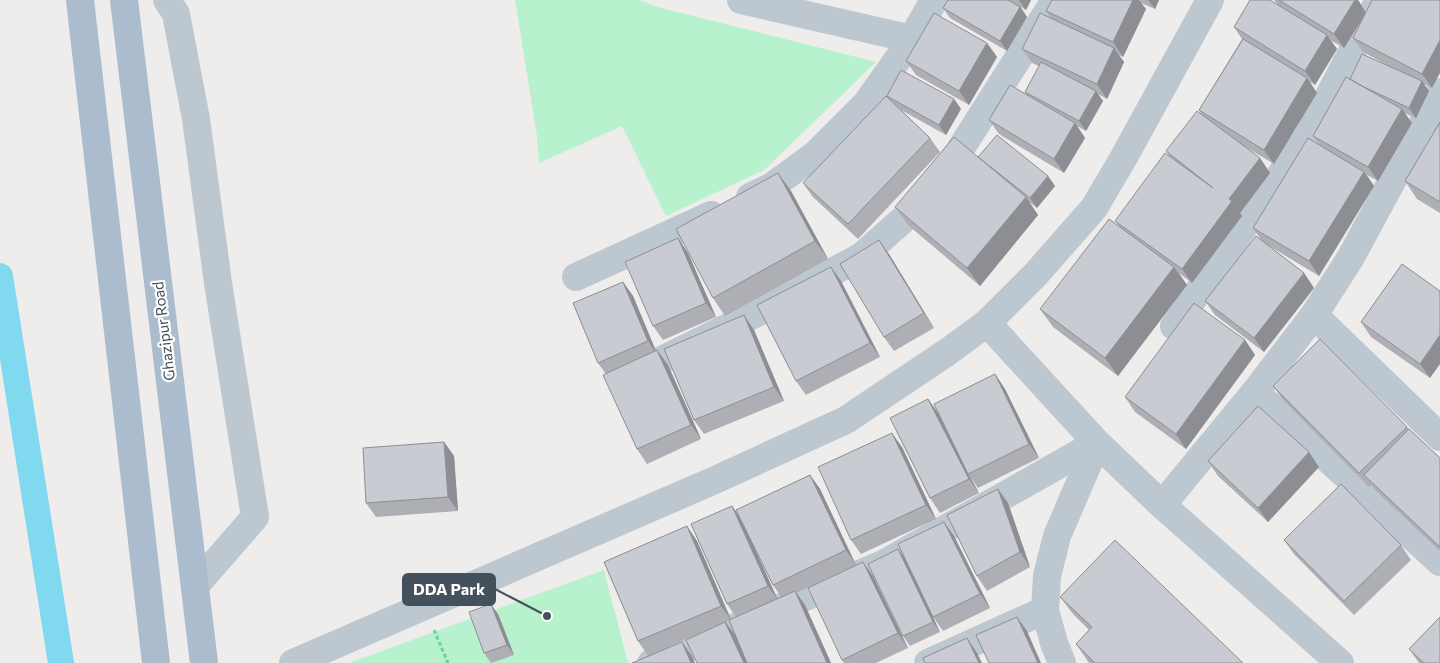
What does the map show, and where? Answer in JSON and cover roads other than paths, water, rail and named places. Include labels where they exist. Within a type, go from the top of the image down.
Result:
[{"type":"main road","points":[[80,0],[156,663]]},
{"type":"main road","name":"Ghazipur Road","points":[[124,0],[204,663]]},
{"type":"street","points":[[167,0],[176,14],[196,119],[218,283],[255,517],[195,586]]},
{"type":"street","points":[[741,0],[912,39]]},
{"type":"street","points":[[576,278],[772,187],[816,154],[866,104],[912,39],[934,0]]},
{"type":"street","points":[[614,383],[753,315],[862,256],[877,243],[907,216],[944,175],[1054,0]]},
{"type":"street","points":[[293,663],[715,480],[846,420],[946,353],[987,322],[1036,274],[1094,208],[1210,0]]},
{"type":"street","points":[[1174,326],[1308,136],[1379,0]]},
{"type":"street","points":[[1162,505],[1255,392],[1314,315],[1351,257],[1440,92]]},
{"type":"street","points":[[1314,315],[1440,437]]},
{"type":"street","points":[[987,322],[1097,443],[1162,505],[1340,663]]},
{"type":"street","points":[[1255,392],[1440,562]]},
{"type":"street","points":[[1062,663],[1054,643],[1045,610],[1047,576],[1057,536],[1097,443]]},
{"type":"street","points":[[651,663],[885,564],[1097,443]]},
{"type":"street","points":[[928,663],[1045,610]]},
{"type":"waterway","points":[[0,276],[61,663]]},
{"type":"place","name":"DDA Park","points":[[547,616]]}]
